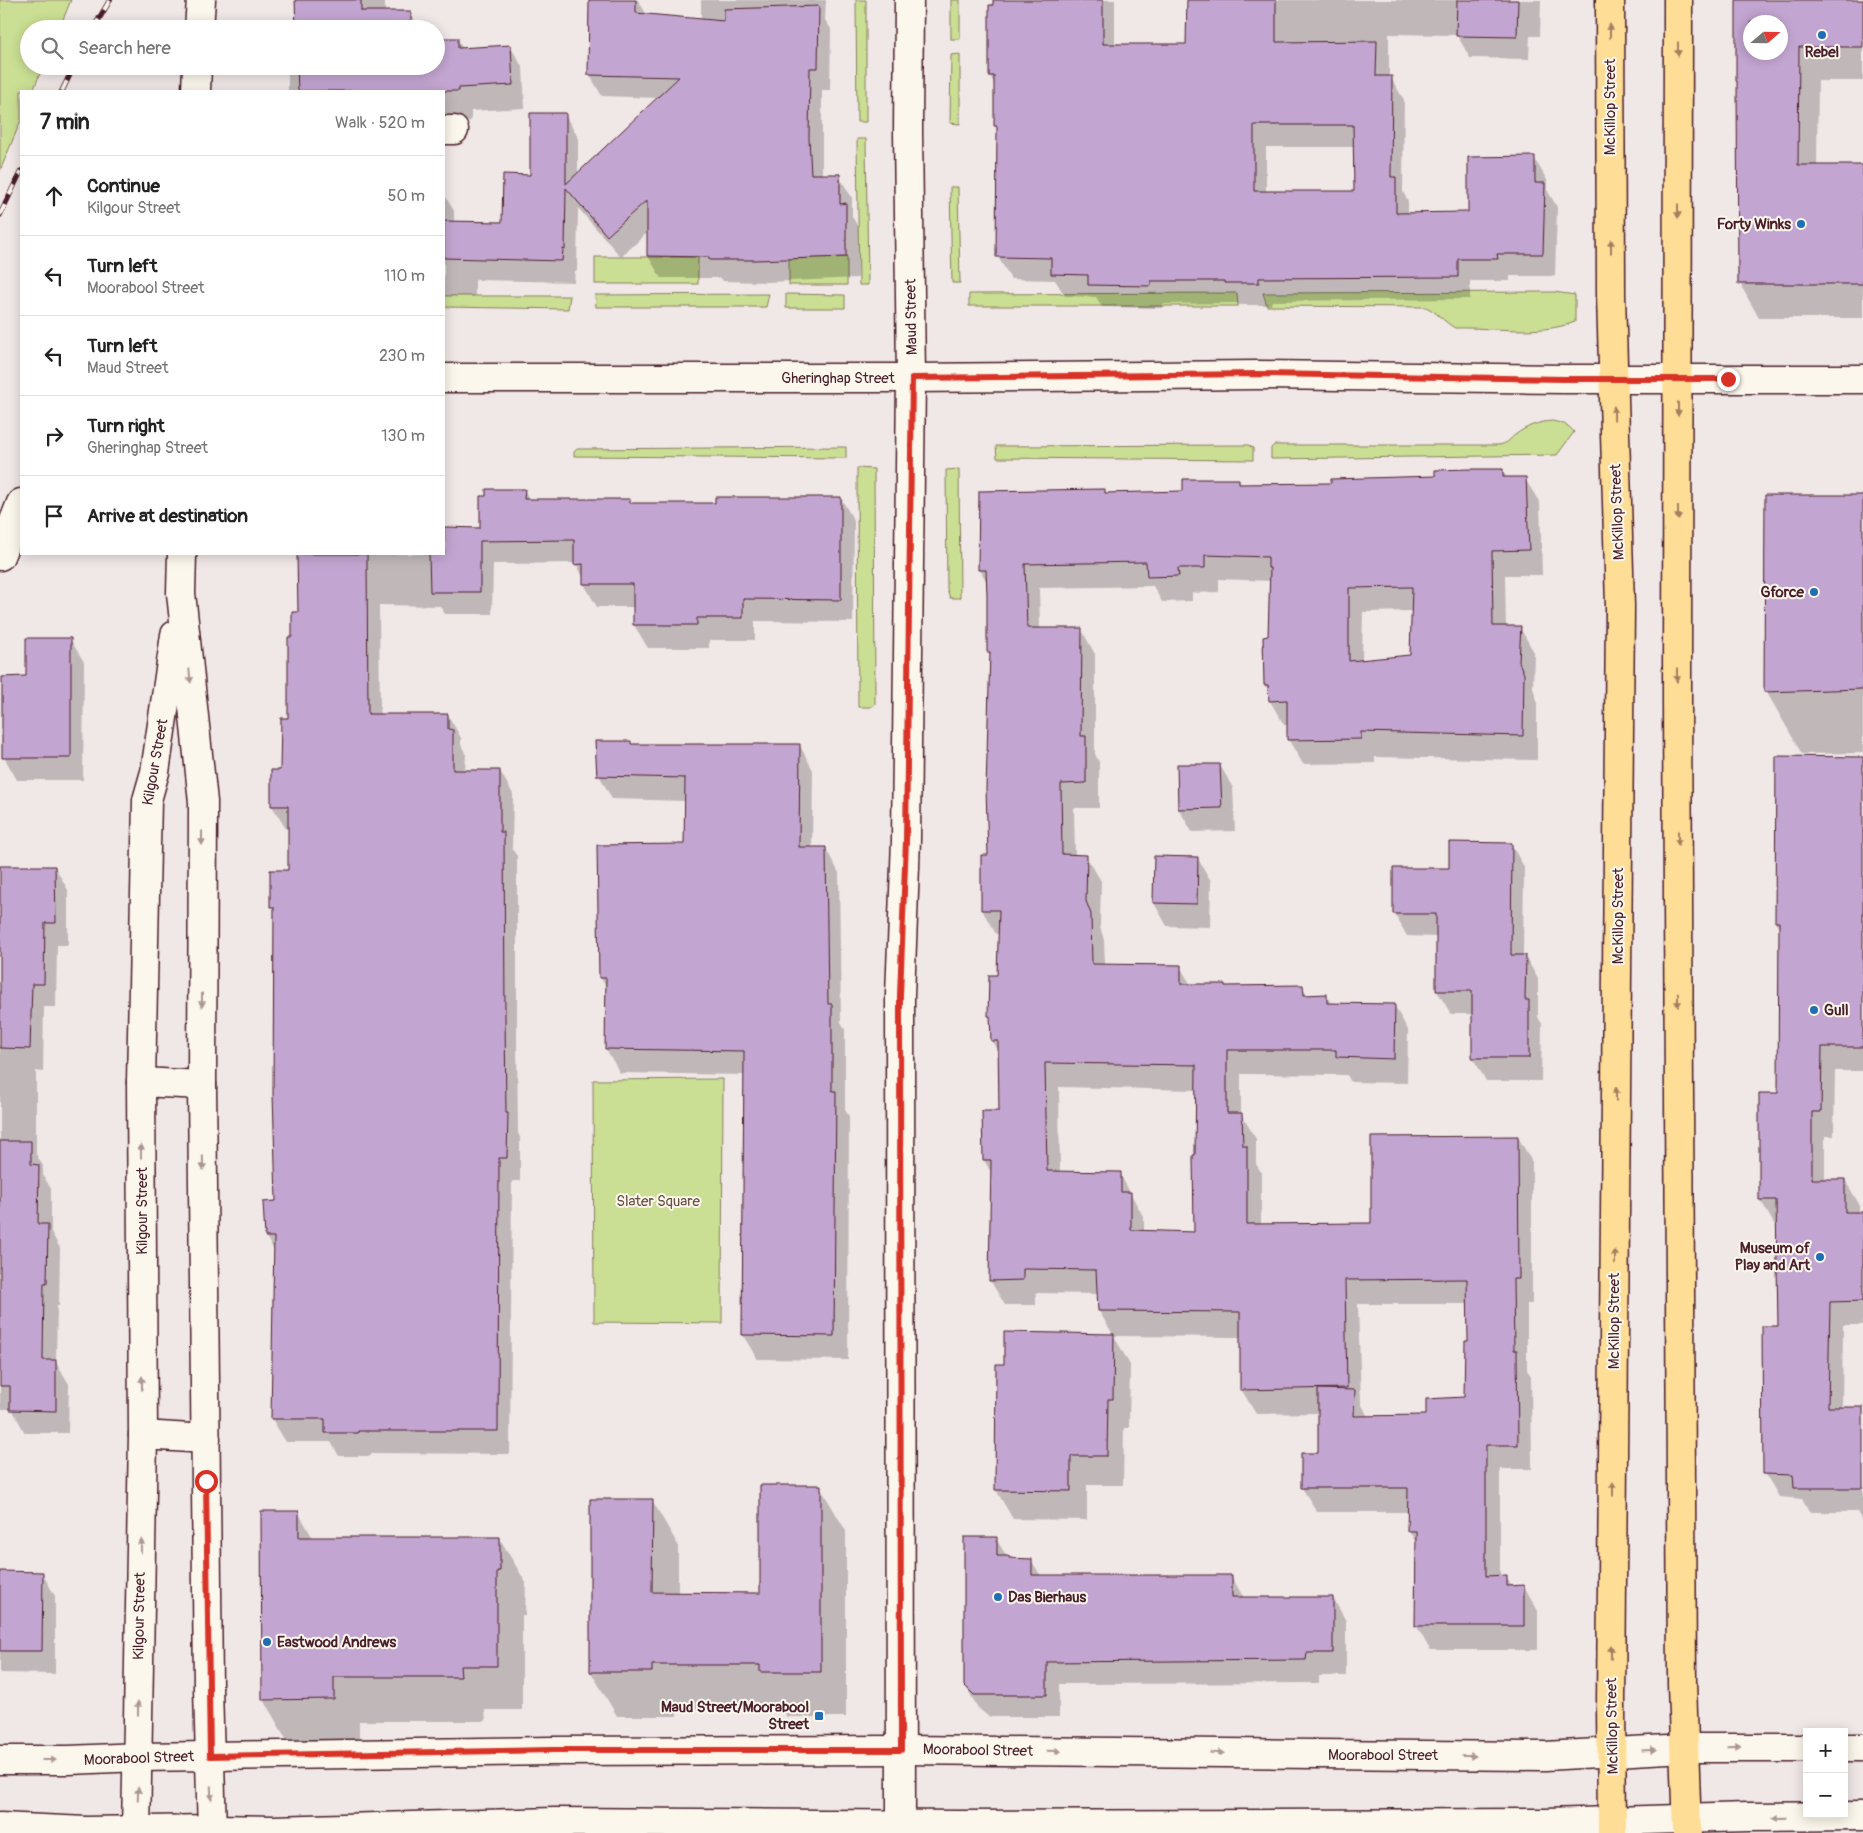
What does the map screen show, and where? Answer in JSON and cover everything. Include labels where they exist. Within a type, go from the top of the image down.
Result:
[{"type":"highway","name":"McKillop Street","points":[[1610,0],[1611,295],[1620,606],[1611,1683],[1613,1753],[1612,1827]]},
{"type":"highway","points":[[1678,0],[1677,741],[1682,1673],[1687,1826]]},
{"type":"street","points":[[200,20],[201,0]]},
{"type":"street","name":"Maud Street","points":[[901,1829],[900,995],[906,840],[912,378],[908,0]]},
{"type":"street","name":"Gheringhap Street","points":[[445,378],[912,378],[1259,374],[1613,379],[1863,379]]},
{"type":"street","points":[[0,556],[20,506]]},
{"type":"street","name":"Kilgour Street","points":[[136,1832],[139,1757],[142,1435],[141,1082],[147,800],[155,772],[181,592],[182,555]]},
{"type":"street","name":"Kilgour Street","points":[[181,592],[202,802],[202,1085],[208,1688],[212,1831]]},
{"type":"street","points":[[141,1082],[202,1085]]},
{"type":"street","points":[[142,1435],[206,1439]]},
{"type":"street","name":"Moorabool Street","points":[[0,1760],[552,1750],[901,1750],[1528,1756],[1685,1748],[1803,1748]]},
{"type":"street","points":[[1848,1748],[1863,1748]]},
{"type":"street","points":[[0,1827],[136,1832],[554,1822],[901,1829],[1526,1823],[1612,1827],[1687,1826],[1863,1816]]},
{"type":"green space","points":[[0,0],[71,0],[63,20],[20,20],[20,75],[39,75],[33,90],[20,90],[20,122],[0,171]]},
{"type":"green space","points":[[856,0],[866,0],[866,122],[857,122]]},
{"type":"green space","points":[[951,0],[960,0],[960,39],[951,39]]},
{"type":"green space","points":[[960,54],[960,124],[950,123],[951,55]]},
{"type":"green space","points":[[857,139],[866,139],[868,285],[859,285]]},
{"type":"green space","points":[[950,187],[958,187],[960,283],[952,283]]},
{"type":"green space","points":[[595,257],[698,257],[698,284],[595,284]]},
{"type":"green space","points":[[847,257],[847,285],[789,285],[789,258]]},
{"type":"green space","points":[[1554,292],[1575,295],[1575,322],[1546,329],[1531,330],[1455,328],[1426,307],[1267,306],[1263,293]]},
{"type":"green space","points":[[1237,293],[1238,306],[969,306],[969,294]]},
{"type":"green space","points":[[769,294],[766,307],[596,307],[595,295]]},
{"type":"green space","points":[[786,294],[845,295],[845,308],[786,308]]},
{"type":"green space","points":[[445,296],[570,296],[568,309],[445,307]]},
{"type":"green space","points":[[1552,421],[1565,424],[1574,432],[1557,455],[1271,459],[1271,448],[1274,445],[1498,445],[1506,443],[1519,432],[1537,423]]},
{"type":"green space","points":[[1248,445],[1253,448],[1253,460],[997,458],[996,446]]},
{"type":"green space","points":[[846,447],[846,458],[574,456],[574,452],[577,449]]},
{"type":"green space","points":[[857,468],[874,469],[875,704],[871,707],[858,707]]},
{"type":"green space","points":[[959,469],[960,598],[950,598],[947,589],[946,470]]},
{"type":"green space","name":"Slater Square","points":[[723,1079],[722,1323],[594,1322],[593,1080]]},
{"type":"building","points":[[295,0],[361,0],[361,11],[411,11],[411,20],[296,20]]},
{"type":"building","points":[[589,0],[636,0],[636,13],[724,21],[724,9],[819,6],[818,68],[810,68],[809,138],[811,174],[840,174],[840,204],[846,203],[846,257],[709,260],[709,257],[647,256],[647,200],[607,236],[566,188],[565,250],[563,249],[562,261],[445,258],[445,221],[502,222],[503,174],[530,175],[530,113],[566,113],[566,184],[679,77],[588,75]]},
{"type":"building","points":[[993,0],[1103,0],[1103,44],[1186,44],[1187,0],[1276,0],[1276,42],[1377,41],[1376,76],[1392,76],[1391,177],[1396,177],[1396,213],[1468,212],[1468,157],[1535,156],[1535,183],[1545,183],[1543,254],[1497,254],[1498,259],[1458,259],[1458,277],[1259,278],[1259,283],[1151,281],[1151,286],[1088,285],[1088,275],[1051,274],[1051,258],[996,257],[997,126],[994,126],[994,76],[989,76],[989,5],[993,5]],"holes":[[[1254,125],[1353,125],[1354,191],[1254,191]]]},
{"type":"building","points":[[1457,0],[1518,0],[1517,37],[1456,36]]},
{"type":"building","name":"Forty Winks","points":[[1736,0],[1863,0],[1863,47],[1799,47],[1798,165],[1863,165],[1863,284],[1738,284]]},
{"type":"building","points":[[445,38],[458,38],[458,48],[511,45],[513,85],[459,88],[459,91],[298,90],[297,75],[445,75]]},
{"type":"building","points":[[1503,469],[1503,477],[1526,477],[1529,550],[1492,551],[1493,626],[1521,626],[1519,662],[1524,674],[1523,736],[1361,732],[1361,739],[1287,740],[1287,700],[1269,701],[1268,685],[1264,685],[1263,637],[1268,636],[1270,568],[1268,568],[1268,557],[1205,555],[1205,568],[1178,568],[1179,576],[1147,577],[1146,562],[1025,564],[1027,628],[1082,628],[1081,736],[1086,736],[1086,783],[1061,784],[1062,854],[1087,855],[1086,901],[1091,914],[1092,964],[1181,965],[1181,984],[1225,984],[1225,986],[1303,985],[1304,995],[1327,994],[1327,1003],[1395,1004],[1394,1059],[1336,1057],[1336,1050],[1227,1050],[1227,1113],[1242,1113],[1243,1146],[1247,1146],[1247,1224],[1371,1223],[1371,1137],[1518,1136],[1519,1279],[1513,1279],[1514,1350],[1517,1350],[1518,1445],[1486,1445],[1486,1576],[1507,1575],[1507,1586],[1524,1585],[1524,1626],[1415,1626],[1416,1531],[1407,1531],[1408,1488],[1301,1488],[1301,1453],[1318,1453],[1318,1389],[1355,1390],[1354,1416],[1426,1415],[1426,1399],[1464,1397],[1465,1341],[1468,1341],[1467,1279],[1345,1280],[1347,1388],[1240,1390],[1240,1312],[1098,1311],[1096,1270],[1023,1269],[1023,1280],[989,1281],[991,1160],[983,1160],[982,1111],[999,1111],[998,1041],[991,1041],[990,1016],[988,1016],[989,975],[997,975],[999,910],[981,910],[981,855],[988,855],[986,789],[990,652],[987,652],[986,570],[978,570],[979,491],[1105,489],[1105,493],[1183,491],[1183,479],[1239,479],[1239,484],[1331,483],[1331,479],[1435,476],[1435,470]],"holes":[[[1412,587],[1410,655],[1349,661],[1349,588]],[[1045,1063],[1196,1065],[1195,1155],[1193,1155],[1194,1232],[1131,1230],[1131,1192],[1121,1192],[1121,1172],[1047,1171]]]},
{"type":"building","points":[[486,489],[525,489],[524,499],[630,499],[630,503],[715,503],[715,497],[841,497],[841,600],[743,599],[743,618],[697,618],[697,625],[633,625],[633,584],[583,584],[583,564],[574,565],[574,540],[480,541],[480,592],[430,592],[429,555],[445,555],[445,527],[480,528],[480,496],[486,496]]},
{"type":"building","name":"Gforce","points":[[1765,495],[1863,495],[1863,689],[1764,692]]},
{"type":"building","points":[[297,555],[367,555],[368,714],[448,714],[448,729],[453,730],[453,770],[500,770],[500,832],[504,832],[506,1113],[508,1113],[507,1158],[499,1158],[498,1431],[358,1431],[358,1433],[325,1433],[325,1419],[271,1419],[274,1237],[265,1237],[263,1202],[276,1201],[273,1094],[274,907],[270,907],[270,870],[288,870],[288,806],[271,806],[271,770],[280,770],[281,718],[288,718],[288,637],[292,637],[292,612],[298,612]]},
{"type":"building","points":[[26,638],[71,638],[71,758],[2,758],[2,677],[26,676]]},
{"type":"building","points":[[595,741],[631,741],[631,744],[800,744],[799,847],[826,847],[828,1004],[832,1004],[832,1091],[836,1091],[834,1336],[742,1335],[744,1051],[605,1049],[606,978],[599,978],[597,845],[684,844],[685,778],[597,776]]},
{"type":"building","points":[[1776,756],[1863,757],[1863,1047],[1822,1047],[1821,1112],[1812,1112],[1812,1179],[1845,1179],[1845,1212],[1863,1212],[1863,1301],[1830,1302],[1828,1407],[1863,1407],[1863,1488],[1794,1488],[1793,1475],[1763,1474],[1762,1326],[1778,1326],[1776,1200],[1759,1200],[1759,1093],[1778,1093],[1779,922],[1775,922]]},
{"type":"building","points":[[1177,764],[1220,764],[1222,808],[1178,809]]},
{"type":"building","points":[[1449,842],[1512,843],[1511,955],[1526,955],[1525,1000],[1529,1000],[1529,1058],[1472,1058],[1472,991],[1436,991],[1436,914],[1393,914],[1393,868],[1449,868]]},
{"type":"building","points":[[1154,856],[1198,857],[1197,904],[1153,903]]},
{"type":"building","points":[[0,866],[55,866],[56,923],[45,923],[44,984],[32,984],[30,1049],[0,1048]]},
{"type":"building","points":[[0,1141],[31,1141],[31,1164],[39,1165],[38,1224],[48,1224],[47,1283],[44,1283],[43,1360],[56,1360],[56,1411],[10,1410],[10,1386],[0,1386]]},
{"type":"building","points":[[1004,1332],[1114,1334],[1113,1399],[1108,1399],[1107,1456],[1071,1456],[1071,1491],[995,1490],[996,1364],[1004,1364]]},
{"type":"building","points":[[760,1485],[821,1485],[821,1672],[760,1672],[760,1665],[652,1665],[652,1672],[590,1672],[590,1499],[653,1499],[652,1592],[760,1593]]},
{"type":"building","points":[[261,1511],[299,1511],[299,1537],[500,1537],[500,1571],[497,1571],[497,1666],[460,1666],[461,1677],[334,1677],[334,1699],[262,1700]]},
{"type":"building","points":[[964,1537],[997,1537],[997,1556],[1032,1559],[1032,1575],[1232,1575],[1232,1597],[1333,1597],[1333,1653],[1307,1653],[1306,1660],[1047,1662],[1047,1695],[974,1695],[964,1685]]},
{"type":"building","points":[[0,1571],[43,1572],[42,1651],[0,1651]]},
{"type":"railway","points":[[98,20],[110,0]]},
{"type":"railway","points":[[62,90],[70,75]]},
{"type":"railway","points":[[0,215],[20,173]]},
{"type":"place","name":"Rebel","points":[[1822,35]]},
{"type":"place","name":"Forty Winks","points":[[1801,224]]},
{"type":"place","name":"Gforce","points":[[1814,592]]},
{"type":"place","name":"Gull","points":[[1814,1010]]},
{"type":"place","name":"Museum of Play and Art","points":[[1820,1257]]},
{"type":"place","name":"Das Bierhaus","points":[[998,1597]]},
{"type":"place","name":"Eastwood Andrews","points":[[267,1642]]},
{"type":"place","name":"Maud Street/Moorabool Street","points":[[819,1716]]},
{"type":"route","points":[[206,1481],[210,1756],[552,1750],[901,1750],[900,995],[906,840],[912,378],[1259,374],[1565,379],[1728,379]]}]
